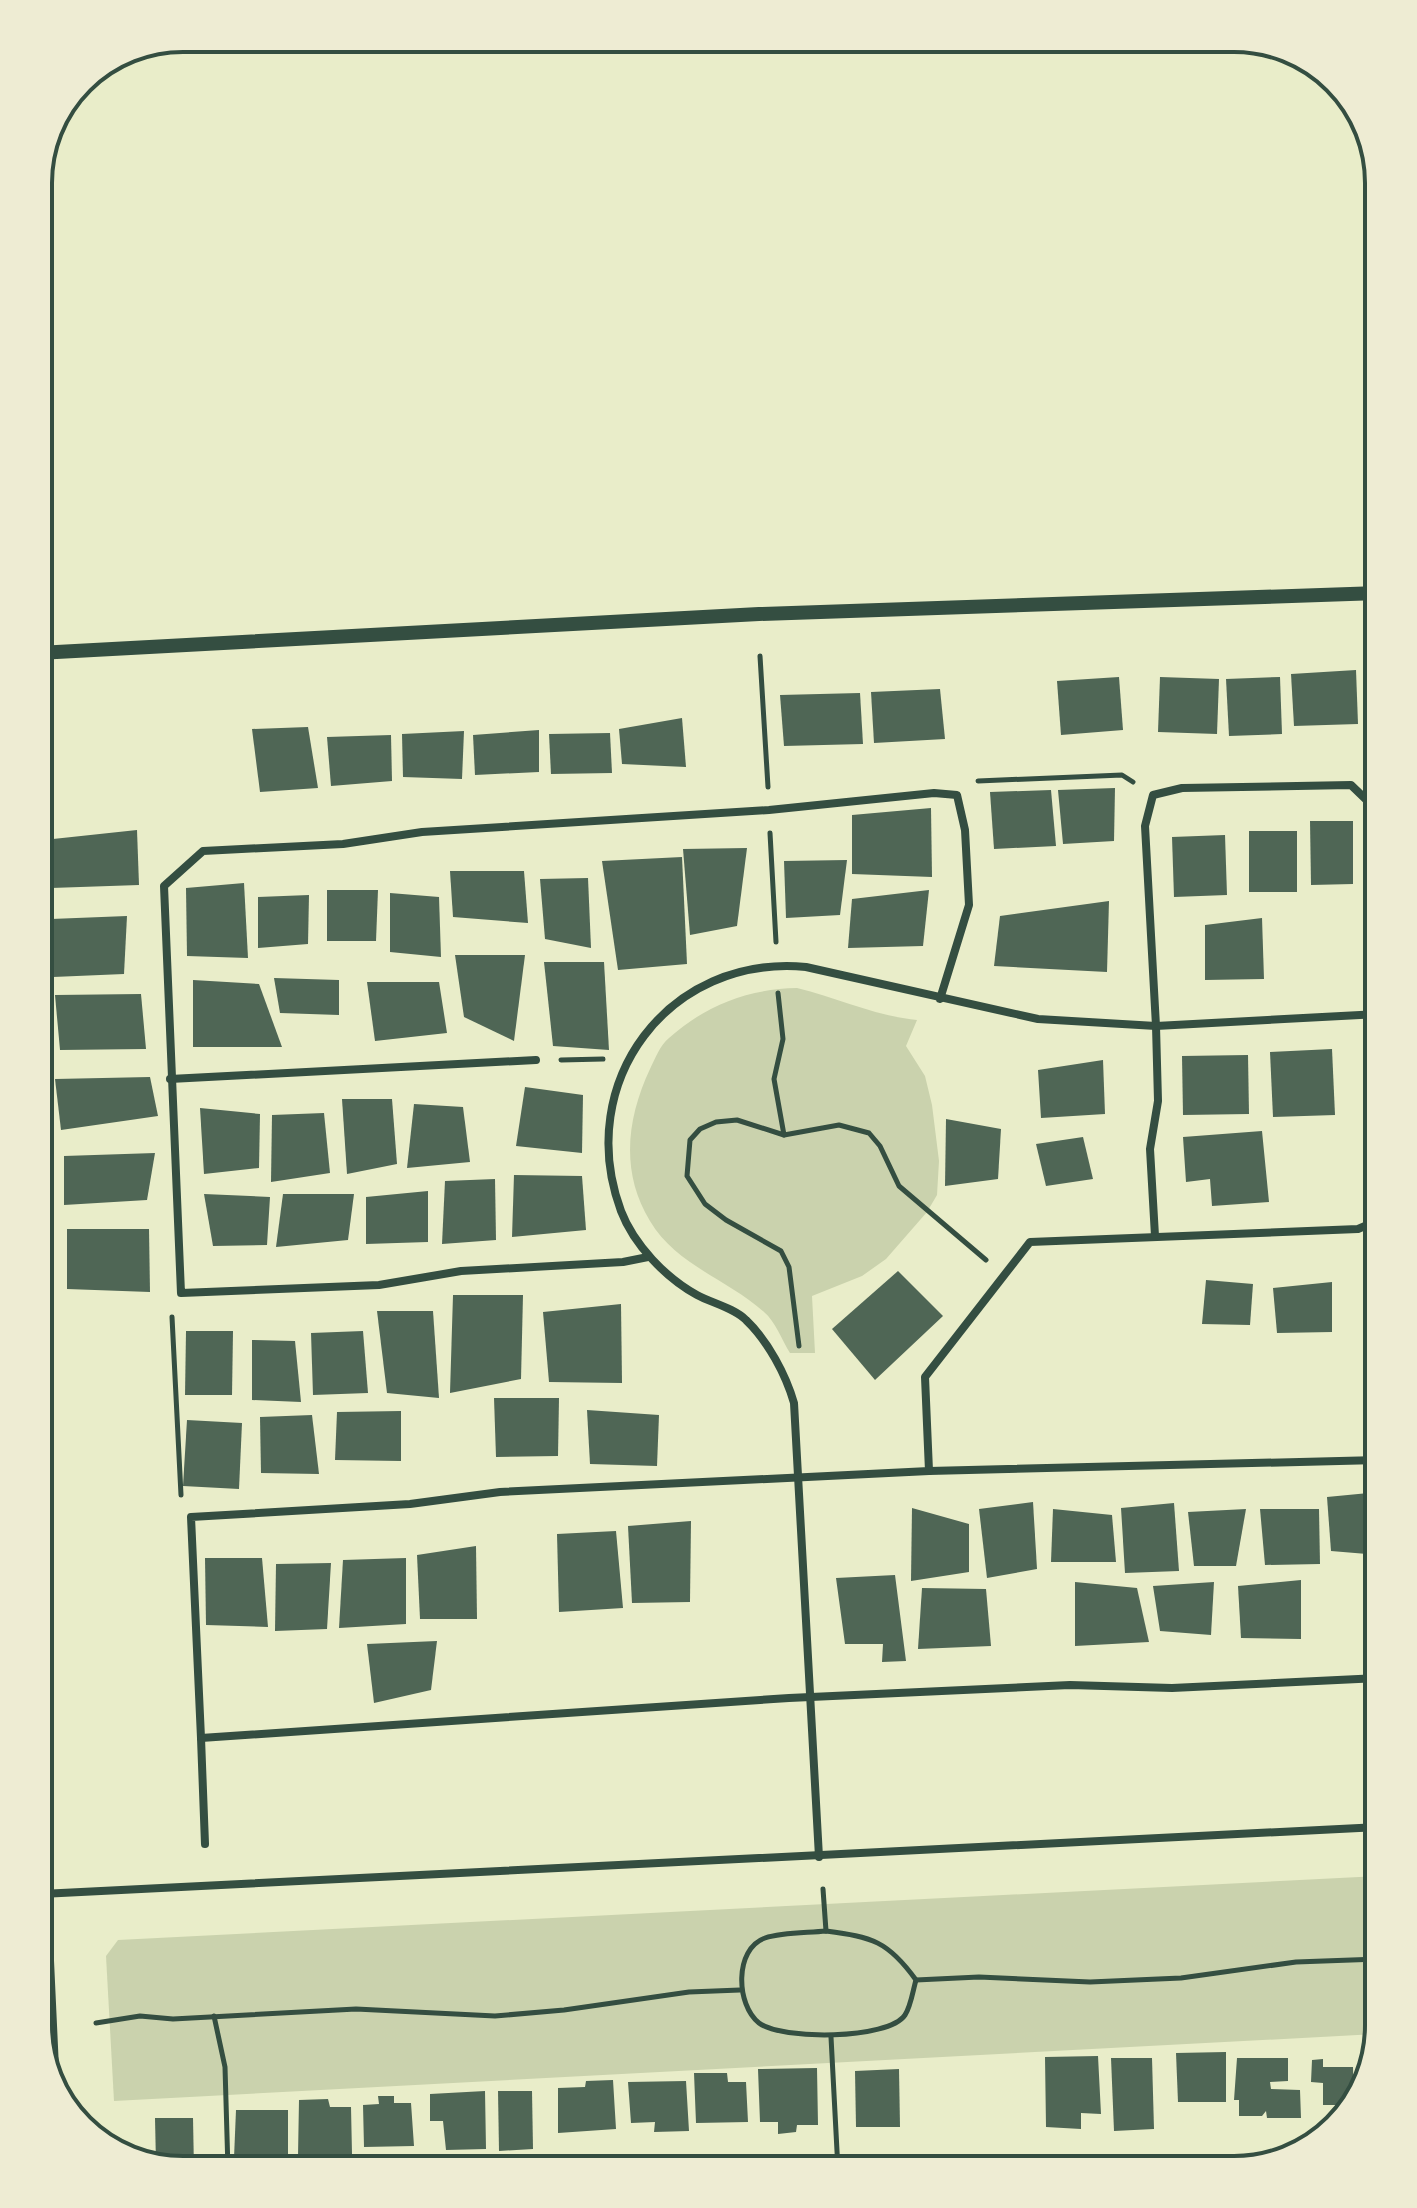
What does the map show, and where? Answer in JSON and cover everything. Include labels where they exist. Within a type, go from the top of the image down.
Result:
[{"type":"street","points":[[52,652],[759,614],[1365,593]]},
{"type":"street","points":[[1155,1236],[1150,1149],[1158,1101],[1145,826],[1153,795],[1182,788],[1351,785],[1365,798]]},
{"type":"street","points":[[648,1257],[623,1262],[461,1271],[379,1285],[181,1293],[164,886],[203,851],[343,844],[422,832],[769,810],[934,793],[957,795],[965,830],[969,905],[940,999]]},
{"type":"street","points":[[819,1857],[794,1403],[787,1377],[745,1319],[694,1293],[648,1257],[622,1213],[606,1139],[627,1062],[643,1034],[701,985],[732,972],[777,964],[806,967],[1038,1019],[1156,1026],[1365,1015]]},
{"type":"street","points":[[170,1079],[536,1060]]},
{"type":"street","points":[[929,1471],[925,1377],[1030,1242],[1358,1229],[1365,1226]]},
{"type":"street","points":[[205,1844],[191,1517],[410,1504],[500,1492],[799,1477],[1365,1460]]},
{"type":"street","points":[[201,1738],[812,1698],[1070,1685],[1172,1688],[1365,1679]]},
{"type":"street","points":[[52,1893],[1365,1828]]},
{"type":"path","points":[[957,795],[980,780],[1122,775],[1153,795]]},
{"type":"path","points":[[765,944],[789,943]]},
{"type":"path","points":[[777,964],[783,1039],[774,1079],[784,1135]]},
{"type":"path","points":[[536,1060],[611,1056],[605,1071]]},
{"type":"path","points":[[787,1377],[800,1357],[789,1267],[781,1251],[726,1220],[705,1204],[687,1176],[690,1140],[700,1129],[716,1122],[737,1120],[784,1135],[839,1125],[869,1133],[880,1146],[899,1186],[1005,1275]]},
{"type":"path","points":[[181,1293],[172,1317],[181,1498],[191,1517]]},
{"type":"path","points":[[823,1889],[826,1931]]},
{"type":"path","points":[[826,1931],[867,1936],[896,1953],[916,1980],[906,2014],[895,2025],[831,2037],[760,2025],[748,2011],[740,1990],[746,1959],[753,1947],[764,1938],[826,1931]]},
{"type":"path","points":[[916,1980],[979,1977],[1105,1982],[1181,1978],[1296,1962],[1365,1960]]},
{"type":"path","points":[[96,2023],[140,2016],[173,2019],[356,2009],[495,2016],[689,1992],[740,1990]]},
{"type":"path","points":[[214,2016],[225,2067],[228,2156]]},
{"type":"path","points":[[831,2037],[837,2156]]},
{"type":"green space","points":[[797,988],[871,1011],[917,1020],[906,1046],[925,1076],[939,1161],[937,1195],[927,1212],[886,1259],[862,1276],[812,1296],[815,1353],[790,1353],[764,1312],[688,1260],[661,1236],[640,1202],[634,1183],[630,1145],[642,1088],[666,1041],[698,1016],[728,1001],[762,992]]},
{"type":"green space","points":[[1365,1877],[1364,2035],[114,2101],[106,1956],[118,1940]]},
{"type":"building","points":[[1356,670],[1358,724],[1294,726],[1291,674]]},
{"type":"building","points":[[1119,677],[1123,730],[1061,735],[1057,681]]},
{"type":"building","points":[[1160,677],[1219,679],[1217,734],[1158,732]]},
{"type":"building","points":[[1280,677],[1282,734],[1229,736],[1226,679]]},
{"type":"building","points":[[940,689],[945,739],[874,743],[871,692]]},
{"type":"building","points":[[860,693],[863,744],[784,746],[780,695]]},
{"type":"building","points":[[682,718],[686,767],[622,764],[619,729]]},
{"type":"building","points":[[308,727],[318,788],[260,792],[252,729]]},
{"type":"building","points":[[539,730],[539,772],[475,775],[473,735]]},
{"type":"building","points":[[464,731],[462,779],[403,777],[402,734]]},
{"type":"building","points":[[610,733],[612,773],[551,774],[549,734]]},
{"type":"building","points":[[391,735],[392,781],[331,786],[327,737]]},
{"type":"building","points":[[1115,788],[1114,841],[1063,844],[1058,790]]},
{"type":"building","points":[[1051,790],[1056,846],[994,849],[990,792]]},
{"type":"building","points":[[931,808],[932,877],[852,874],[852,815]]},
{"type":"building","points":[[1310,821],[1353,821],[1353,884],[1311,885]]},
{"type":"building","points":[[137,830],[139,885],[52,888],[53,839]]},
{"type":"building","points":[[1249,831],[1297,831],[1297,892],[1249,892]]},
{"type":"building","points":[[1225,835],[1227,895],[1174,897],[1172,837]]},
{"type":"building","points":[[747,848],[737,926],[690,935],[683,849]]},
{"type":"building","points":[[682,857],[687,964],[618,970],[602,861]]},
{"type":"building","points":[[847,860],[840,915],[786,918],[784,861]]},
{"type":"building","points":[[450,871],[524,871],[528,923],[453,917]]},
{"type":"building","points":[[588,878],[591,948],[545,939],[540,879]]},
{"type":"building","points":[[244,883],[248,958],[187,956],[186,888]]},
{"type":"building","points":[[327,890],[378,890],[376,941],[327,941]]},
{"type":"building","points":[[929,890],[923,946],[848,948],[852,899]]},
{"type":"building","points":[[390,893],[439,897],[441,957],[390,952]]},
{"type":"building","points":[[309,895],[308,944],[258,948],[258,897]]},
{"type":"building","points":[[1109,901],[1107,972],[994,966],[1000,916]]},
{"type":"building","points":[[127,916],[124,974],[53,977],[52,919]]},
{"type":"building","points":[[1262,918],[1264,979],[1205,980],[1205,925]]},
{"type":"building","points":[[455,955],[525,955],[514,1041],[464,1017]]},
{"type":"building","points":[[544,962],[604,962],[609,1050],[553,1046]]},
{"type":"building","points":[[274,978],[339,980],[339,1015],[280,1013]]},
{"type":"building","points":[[193,980],[259,984],[282,1047],[193,1047]]},
{"type":"building","points":[[367,982],[439,982],[447,1033],[375,1041]]},
{"type":"building","points":[[141,994],[146,1049],[60,1050],[55,995]]},
{"type":"building","points":[[1332,1049],[1335,1115],[1273,1117],[1270,1052]]},
{"type":"building","points":[[1248,1055],[1249,1114],[1183,1115],[1182,1056]]},
{"type":"building","points":[[1103,1060],[1105,1114],[1041,1118],[1038,1070]]},
{"type":"building","points":[[150,1077],[158,1116],[61,1130],[55,1079]]},
{"type":"building","points":[[525,1087],[583,1095],[582,1153],[516,1146]]},
{"type":"building","points":[[342,1099],[392,1099],[397,1164],[347,1174]]},
{"type":"building","points":[[414,1104],[463,1107],[470,1162],[407,1168]]},
{"type":"building","points":[[200,1108],[260,1114],[259,1168],[204,1174]]},
{"type":"building","points":[[324,1113],[330,1173],[271,1182],[272,1115]]},
{"type":"building","points":[[946,1119],[1001,1129],[998,1179],[945,1186]]},
{"type":"building","points":[[1262,1131],[1269,1202],[1212,1206],[1210,1179],[1186,1182],[1183,1137]]},
{"type":"building","points":[[1083,1137],[1093,1179],[1046,1186],[1036,1144]]},
{"type":"building","points":[[155,1153],[147,1200],[64,1205],[64,1156]]},
{"type":"building","points":[[514,1175],[582,1176],[586,1230],[512,1237]]},
{"type":"building","points":[[495,1179],[496,1240],[442,1244],[445,1181]]},
{"type":"building","points":[[428,1191],[428,1242],[366,1244],[366,1197]]},
{"type":"building","points":[[204,1194],[270,1197],[267,1245],[213,1246]]},
{"type":"building","points":[[283,1194],[354,1194],[348,1240],[276,1247]]},
{"type":"building","points":[[67,1229],[149,1229],[150,1292],[67,1289]]},
{"type":"building","points":[[898,1271],[943,1316],[875,1380],[832,1329]]},
{"type":"building","points":[[1206,1280],[1253,1284],[1250,1325],[1202,1324]]},
{"type":"building","points":[[1332,1282],[1332,1332],[1277,1333],[1273,1288]]},
{"type":"building","points":[[453,1295],[523,1295],[521,1379],[450,1393]]},
{"type":"building","points":[[621,1304],[622,1383],[549,1382],[543,1312]]},
{"type":"building","points":[[377,1311],[433,1311],[439,1398],[387,1393]]},
{"type":"building","points":[[186,1331],[233,1331],[232,1395],[185,1395]]},
{"type":"building","points":[[363,1331],[368,1393],[313,1395],[311,1333]]},
{"type":"building","points":[[252,1340],[295,1341],[301,1402],[252,1400]]},
{"type":"building","points":[[494,1398],[559,1398],[558,1456],[496,1457]]},
{"type":"building","points":[[587,1410],[659,1415],[657,1466],[590,1464]]},
{"type":"building","points":[[401,1411],[401,1461],[335,1460],[337,1412]]},
{"type":"building","points":[[312,1415],[319,1474],[261,1473],[260,1417]]},
{"type":"building","points":[[187,1420],[242,1423],[239,1489],[183,1486]]},
{"type":"building","points":[[1365,1493],[1365,1554],[1331,1551],[1327,1497]]},
{"type":"building","points":[[1033,1502],[1037,1569],[987,1578],[979,1509]]},
{"type":"building","points":[[1174,1503],[1179,1571],[1125,1573],[1121,1508]]},
{"type":"building","points":[[912,1508],[969,1524],[969,1572],[911,1581]]},
{"type":"building","points":[[1053,1509],[1112,1515],[1116,1562],[1051,1562]]},
{"type":"building","points":[[1246,1509],[1236,1566],[1194,1566],[1188,1512]]},
{"type":"building","points":[[1260,1509],[1319,1509],[1320,1564],[1265,1565]]},
{"type":"building","points":[[691,1521],[690,1602],[632,1603],[628,1526]]},
{"type":"building","points":[[616,1531],[623,1608],[559,1612],[557,1534]]},
{"type":"building","points":[[476,1546],[477,1619],[420,1619],[417,1555]]},
{"type":"building","points":[[205,1558],[262,1558],[268,1627],[206,1625]]},
{"type":"building","points":[[406,1558],[406,1624],[339,1628],[343,1560]]},
{"type":"building","points":[[331,1563],[327,1629],[275,1631],[276,1564]]},
{"type":"building","points":[[895,1575],[906,1661],[882,1662],[883,1644],[845,1644],[836,1578]]},
{"type":"building","points":[[1301,1580],[1301,1639],[1241,1638],[1238,1586]]},
{"type":"building","points":[[1075,1582],[1137,1588],[1149,1642],[1075,1646]]},
{"type":"building","points":[[1214,1582],[1211,1635],[1160,1631],[1153,1586]]},
{"type":"building","points":[[922,1588],[986,1589],[991,1646],[918,1649]]},
{"type":"building","points":[[437,1641],[431,1690],[374,1703],[367,1644]]},
{"type":"building","points":[[1226,2052],[1226,2102],[1178,2102],[1176,2053]]},
{"type":"building","points":[[1098,2056],[1101,2114],[1081,2113],[1081,2129],[1046,2127],[1045,2057]]},
{"type":"building","points":[[1111,2058],[1152,2058],[1154,2129],[1114,2131]]},
{"type":"building","points":[[1237,2058],[1288,2058],[1288,2081],[1270,2082],[1271,2089],[1300,2090],[1301,2118],[1267,2118],[1266,2111],[1262,2116],[1239,2116],[1239,2100],[1234,2100]]},
{"type":"building","points":[[1323,2059],[1323,2067],[1353,2067],[1353,2078],[1337,2105],[1323,2105],[1323,2083],[1311,2082],[1312,2060]]},
{"type":"building","points":[[817,2068],[818,2125],[797,2125],[796,2132],[778,2134],[778,2122],[760,2122],[758,2069]]},
{"type":"building","points":[[899,2069],[900,2127],[856,2127],[855,2071]]},
{"type":"building","points":[[694,2073],[727,2073],[728,2082],[746,2082],[748,2122],[696,2123]]},
{"type":"building","points":[[613,2080],[616,2129],[558,2133],[558,2088],[585,2087],[586,2081]]},
{"type":"building","points":[[686,2081],[689,2131],[654,2132],[655,2122],[631,2123],[628,2082]]},
{"type":"building","points":[[485,2091],[486,2149],[446,2150],[443,2121],[430,2121],[430,2094]]},
{"type":"building","points":[[498,2091],[532,2091],[533,2149],[499,2151]]},
{"type":"building","points":[[378,2096],[394,2096],[394,2103],[411,2103],[414,2146],[364,2147],[363,2105],[379,2104]]},
{"type":"building","points":[[328,2099],[330,2107],[351,2107],[352,2154],[298,2156],[299,2100]]},
{"type":"building","points":[[236,2110],[288,2110],[288,2156],[234,2156]]},
{"type":"building","points":[[155,2118],[193,2118],[194,2156],[156,2152]]}]
